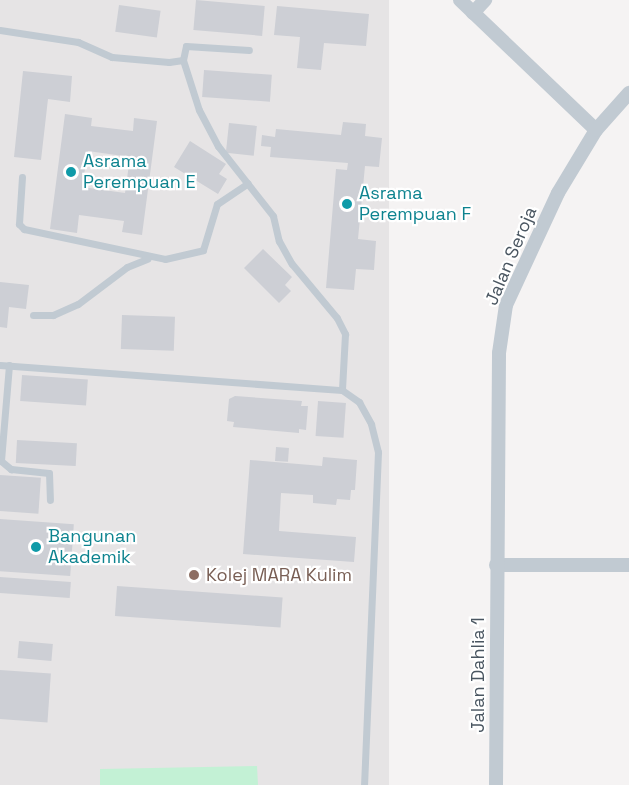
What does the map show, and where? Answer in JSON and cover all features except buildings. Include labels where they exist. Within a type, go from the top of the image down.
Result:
[{"type":"street","points":[[460,0],[596,130]]},
{"type":"street","points":[[473,13],[485,0]]},
{"type":"street","name":"Jalan Seroja","points":[[496,565],[499,353],[506,305],[558,193],[596,130],[629,93]]},
{"type":"street","points":[[496,565],[629,565]]},
{"type":"street","name":"Jalan Dahlia 1","points":[[496,565],[496,785]]},
{"type":"lane","points":[[0,30],[78,42],[112,57],[183,60]]},
{"type":"lane","points":[[249,50],[186,46],[183,60],[199,110],[218,146],[273,216],[279,241],[292,264],[337,318],[345,334],[342,390]]},
{"type":"lane","points":[[22,177],[19,224],[24,229],[149,258],[180,258],[203,250],[218,204],[248,183]]},
{"type":"lane","points":[[33,315],[62,312],[97,292],[127,267],[149,258]]},
{"type":"lane","points":[[0,365],[342,390],[359,402],[371,424],[378,452],[364,785]]},
{"type":"lane","points":[[9,365],[1,461],[11,469],[49,473],[50,500]]},
{"type":"shaded area","name":"Kolej MARA Kulim","points":[[0,0],[389,0],[389,785],[0,785]]},
{"type":"green space","points":[[257,766],[258,785],[100,785],[100,769]]},
{"type":"place","name":"Asrama Perempuan E","points":[[71,172]]},
{"type":"place","name":"Asrama Perempuan F","points":[[347,204]]},
{"type":"place","name":"Bangunan Akademik","points":[[36,547]]},
{"type":"place","name":"Kolej MARA Kulim","points":[[194,575]]}]
